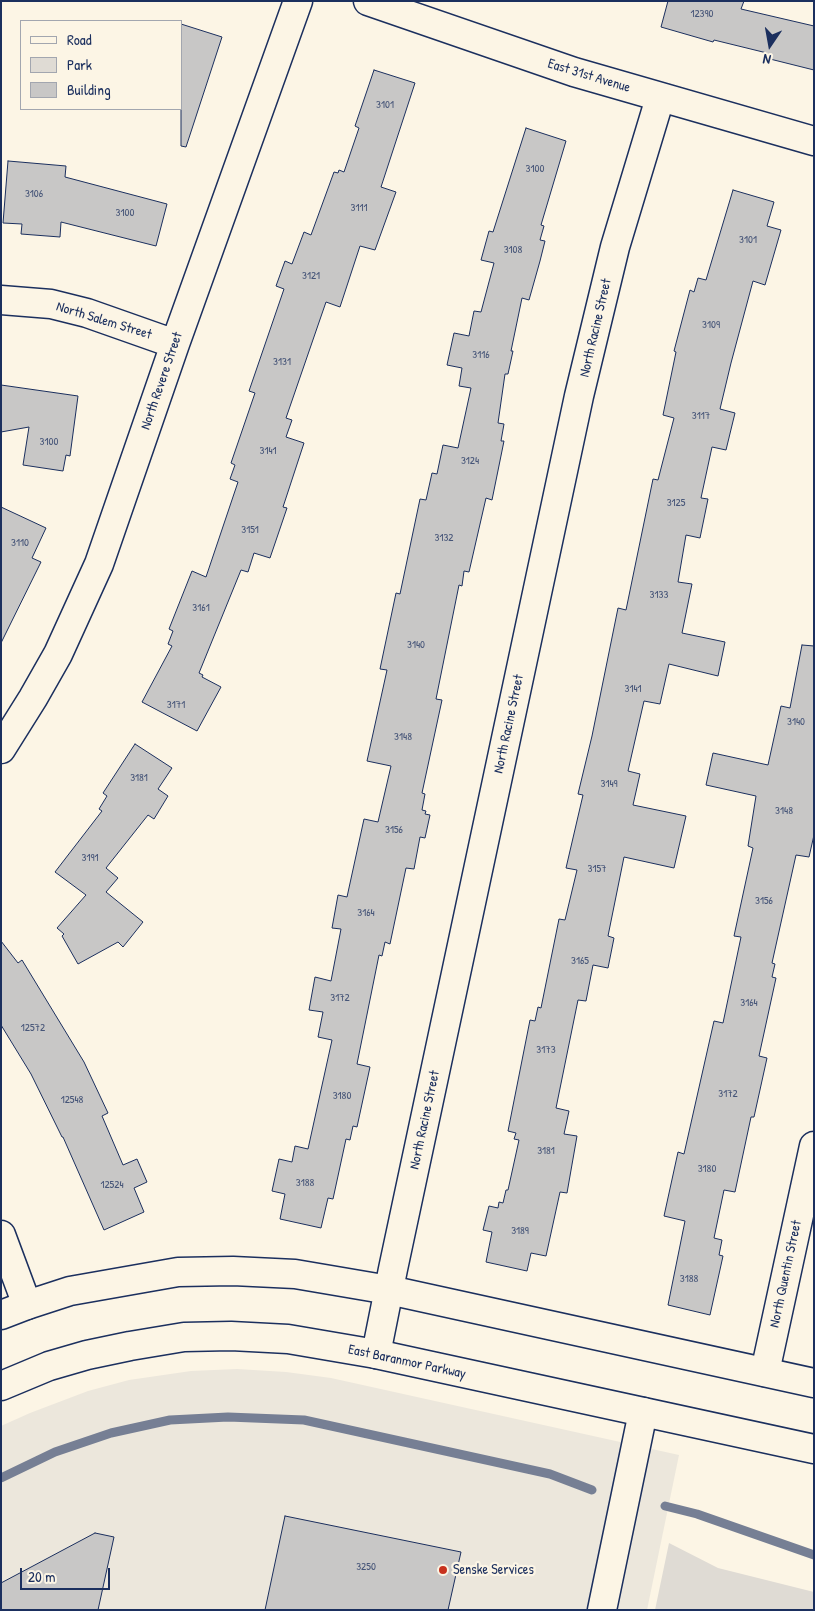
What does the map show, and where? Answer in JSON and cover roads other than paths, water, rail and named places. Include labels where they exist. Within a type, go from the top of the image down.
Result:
[{"type":"street","name":"North Revere Street","points":[[1,749],[58,654],[99,564],[175,344],[298,1]]},
{"type":"street","name":"East 31st Avenue","points":[[368,1],[574,72],[814,141]]},
{"type":"street","name":"North Racine Street","points":[[376,1354],[579,396],[615,247],[660,98]]},
{"type":"street","name":"North Salem Street","points":[[1,300],[51,304],[87,313],[175,344]]},
{"type":"street","name":"North Quentin Street","points":[[766,1372],[814,1146]]},
{"type":"street","points":[[1,1236],[26,1305]]},
{"type":"street","points":[[1,1315],[70,1291],[178,1272],[233,1271],[296,1274],[389,1290],[814,1383]]},
{"type":"street","name":"East Baranmor Parkway","points":[[1,1386],[49,1366],[87,1355],[184,1337],[231,1336],[288,1339],[376,1354],[814,1449]]},
{"type":"street","points":[[602,1610],[643,1412]]},
{"type":"waterway","points":[[1,1478],[55,1452],[111,1433],[170,1420],[228,1417],[304,1420],[550,1474],[592,1490]]},
{"type":"waterway","points":[[665,1506],[697,1514],[814,1555]]},
{"type":"place","name":"Senske Services","points":[[443,1570]]}]
